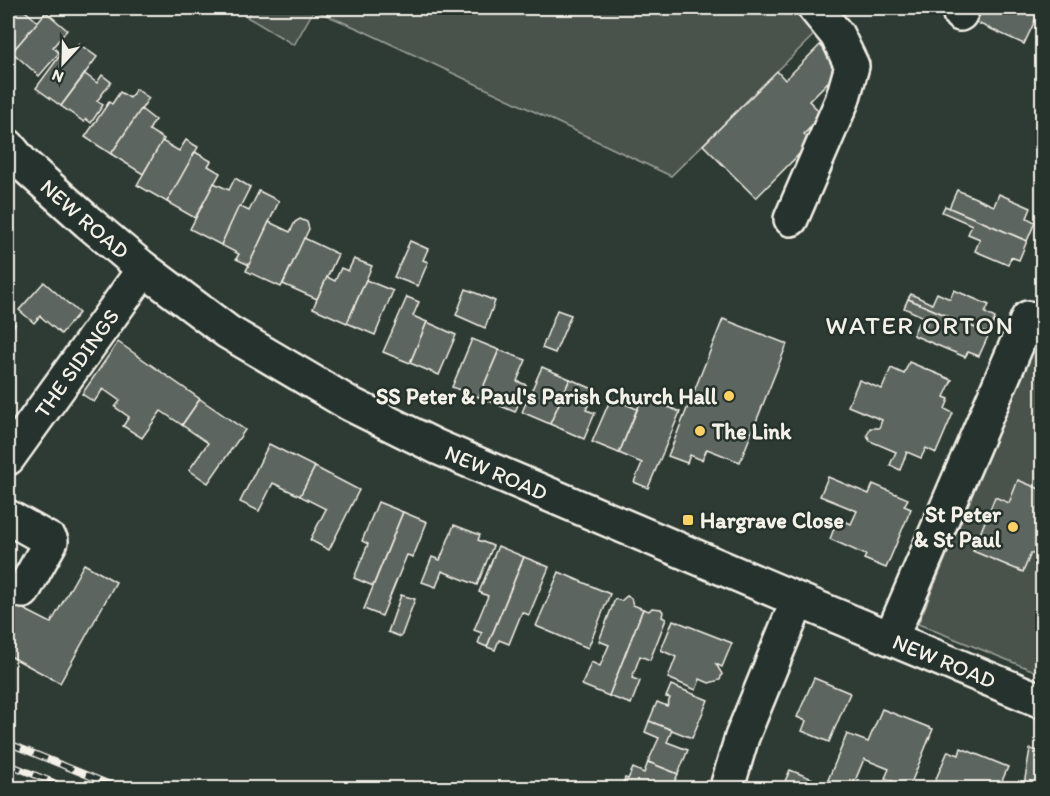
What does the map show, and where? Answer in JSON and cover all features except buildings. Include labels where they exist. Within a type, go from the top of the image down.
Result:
[{"type":"main road","points":[[791,219],[842,101],[852,66],[837,35],[814,8]]},
{"type":"main road","name":"NEW ROAD","points":[[8,146],[22,163],[144,269],[228,332],[360,409],[437,447],[1042,701]]},
{"type":"main road","name":"THE SIDINGS","points":[[8,458],[144,269]]},
{"type":"main road","points":[[891,639],[1028,318],[1042,324]]},
{"type":"main road","points":[[8,517],[51,541],[23,591]]},
{"type":"main road","points":[[729,789],[728,784],[742,737],[798,600]]},
{"type":"shaded area","points":[[253,8],[839,8],[839,10],[671,176],[314,10],[294,45],[247,17]]},
{"type":"shaded area","points":[[1036,344],[1042,346],[1042,674],[918,624]]},
{"type":"railway","points":[[8,743],[119,788]]},
{"type":"railway","points":[[8,764],[67,788]]},
{"type":"place","name":"SS Peter & Paul's Parish Church Hall","points":[[729,396]]},
{"type":"place","name":"The Link","points":[[700,431]]},
{"type":"place","name":"Hargrave Close","points":[[688,520]]},
{"type":"place","name":"St Peter & St Paul","points":[[1013,527]]},
{"type":"district","name":"WATER ORTON","points":[[920,325]]}]
